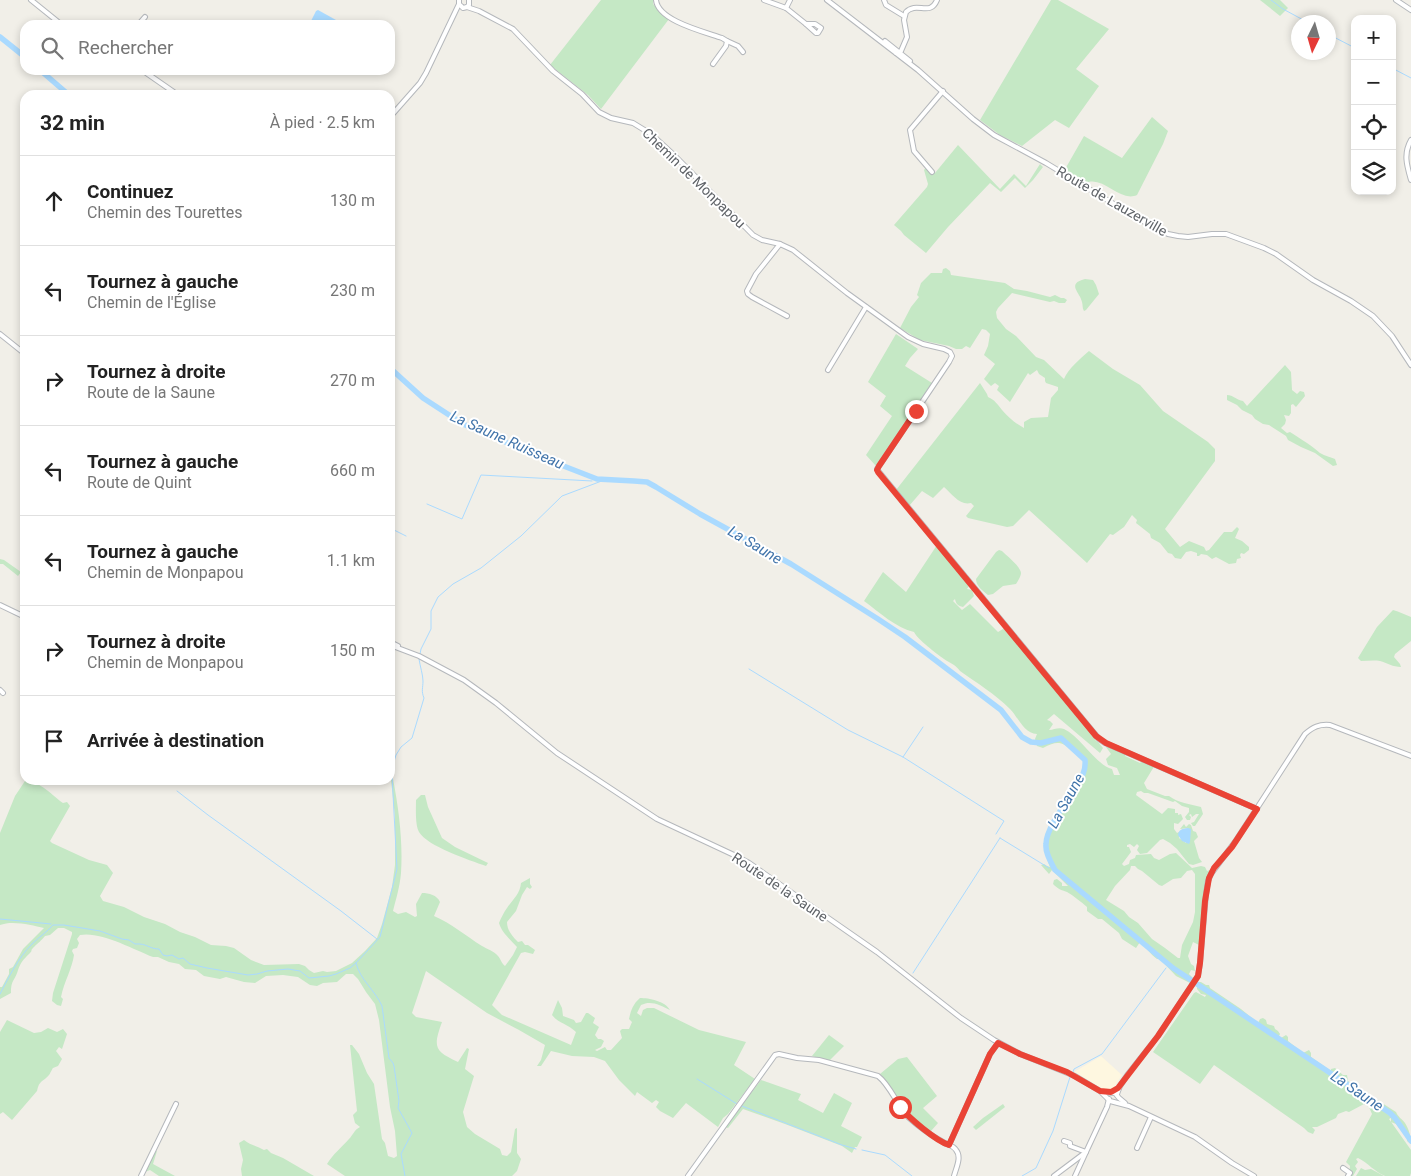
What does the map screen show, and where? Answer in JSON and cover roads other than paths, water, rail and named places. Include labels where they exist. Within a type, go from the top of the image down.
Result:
[{"type":"street","points":[[31,0],[56,20]]},
{"type":"street","points":[[656,0],[658,6],[676,22],[722,38],[738,46],[743,52]]},
{"type":"street","points":[[764,0],[786,8],[806,24]]},
{"type":"street","points":[[786,8],[790,0]]},
{"type":"street","name":"Route de Lauzerville","points":[[827,0],[898,51],[973,119],[994,135],[1036,157],[1168,234],[1188,237],[1218,233],[1226,234],[1276,254],[1313,280],[1373,316],[1392,336],[1411,365]]},
{"type":"street","points":[[884,0],[886,5],[904,16]]},
{"type":"street","points":[[898,51],[908,35],[904,16],[908,10],[911,8],[932,8],[937,0]]},
{"type":"street","points":[[1400,0],[1411,9]]},
{"type":"street","points":[[454,15],[465,8],[469,1]]},
{"type":"street","name":"Chemin de Monpapou","points":[[469,1],[479,11]]},
{"type":"street","points":[[395,111],[420,83],[426,73],[454,15],[458,2],[465,8]]},
{"type":"street","name":"Chemin de Monpapou","points":[[465,8],[479,11],[517,32],[553,71],[582,94],[599,112],[611,118],[633,123],[651,134],[753,234],[762,240],[780,244],[803,256],[866,307],[908,337],[923,344],[950,352],[952,356],[949,362],[879,466],[878,472],[1099,739],[1257,809]]},
{"type":"street","points":[[713,64],[726,46],[727,41]]},
{"type":"street","points":[[149,75],[171,90]]},
{"type":"street","points":[[932,172],[914,151],[910,130],[943,91]]},
{"type":"street","points":[[1411,140],[1406,157],[1411,180]]},
{"type":"street","points":[[780,244],[756,274],[747,291],[748,294],[786,316]]},
{"type":"street","points":[[828,370],[866,307]]},
{"type":"street","points":[[0,334],[20,350]]},
{"type":"street","points":[[0,605],[20,615]]},
{"type":"street","name":"Route de la Saune","points":[[395,646],[444,668],[469,683],[557,753],[652,816],[734,855],[754,867],[877,952],[956,1015],[998,1043],[1020,1054],[1067,1072],[1100,1091],[1111,1100],[1129,1106],[1198,1138],[1232,1164],[1254,1176]]},
{"type":"street","points":[[1111,1100],[1108,1095],[1114,1094],[1158,1036],[1197,979],[1200,971],[1205,901],[1209,878],[1214,868],[1232,847],[1302,738],[1310,730],[1318,726],[1328,725],[1338,727],[1411,756]]},
{"type":"street","points":[[949,1145],[990,1054],[998,1043]]},
{"type":"street","points":[[688,1176],[777,1054],[819,1060],[878,1076],[909,1117],[956,1150],[958,1156],[954,1176]]},
{"type":"street","name":"Route de la Saune","points":[[1100,1091],[1114,1094],[1129,1106]]},
{"type":"street","points":[[1075,1176],[1107,1107],[1111,1100],[1117,1098],[1114,1094]]},
{"type":"street","points":[[141,1176],[176,1104]]},
{"type":"street","points":[[1137,1148],[1151,1116]]},
{"type":"street","points":[[1064,1141],[1070,1143],[1070,1146],[1086,1152]]},
{"type":"street","points":[[1054,1176],[1086,1152]]},
{"type":"street","points":[[1343,1168],[1350,1172],[1348,1176]]},
{"type":"water","points":[[318,10],[336,20],[312,20]]},
{"type":"water","points":[[1191,829],[1189,844],[1182,841],[1178,835],[1181,830]]},
{"type":"waterway","points":[[1271,0],[1294,15]]},
{"type":"waterway","name":"La Saune Ruisseau","points":[[0,37],[20,53]]},
{"type":"waterway","points":[[1336,38],[1351,46]]},
{"type":"waterway","points":[[1396,70],[1411,78]]},
{"type":"waterway","name":"La Saune Ruisseau","points":[[46,75],[63,90]]},
{"type":"waterway","name":"La Saune","points":[[395,373],[423,398],[463,424],[597,479],[647,482],[700,514],[791,564],[905,637],[1001,710],[1022,737],[1031,742],[1041,743],[1061,738],[1085,760],[1085,764],[1080,779],[1053,822],[1047,837],[1046,851],[1055,870],[1173,968],[1390,1113],[1411,1141]]},
{"type":"waterway","points":[[427,504],[462,519],[481,475],[592,481]]},
{"type":"waterway","points":[[420,654],[431,629],[431,611],[438,597],[453,584],[481,568],[521,536],[562,496],[607,479]]},
{"type":"waterway","points":[[395,530],[406,536]]},
{"type":"waterway","points":[[395,758],[401,747],[412,738],[424,698],[419,659]]},
{"type":"waterway","points":[[749,669],[848,730],[903,757],[1004,821],[996,834]]},
{"type":"waterway","points":[[903,757],[923,727]]},
{"type":"waterway","points":[[0,994],[22,955],[53,925],[100,931],[129,940],[135,944],[159,949],[163,955],[172,955],[179,959],[183,958],[190,964],[248,975],[288,969],[300,971],[309,978],[329,976],[350,968],[380,937],[397,869],[393,785]]},
{"type":"waterway","points":[[177,791],[377,939]]},
{"type":"waterway","points":[[1000,838],[1049,868]]},
{"type":"waterway","points":[[913,973],[1000,838]]},
{"type":"waterway","points":[[0,919],[51,924]]},
{"type":"waterway","points":[[356,963],[361,975],[382,1006],[389,1058],[394,1066],[399,1101],[398,1108],[412,1133],[401,1154],[405,1176]]},
{"type":"waterway","points":[[1073,1072],[1074,1069],[1102,1054],[1166,968]]},
{"type":"waterway","points":[[1022,1176],[1036,1168],[1053,1131],[1070,1077]]},
{"type":"waterway","points":[[697,1079],[737,1104]]},
{"type":"waterway","points":[[742,1106],[856,1149]]},
{"type":"waterway","points":[[862,1150],[885,1155],[912,1176]]}]
